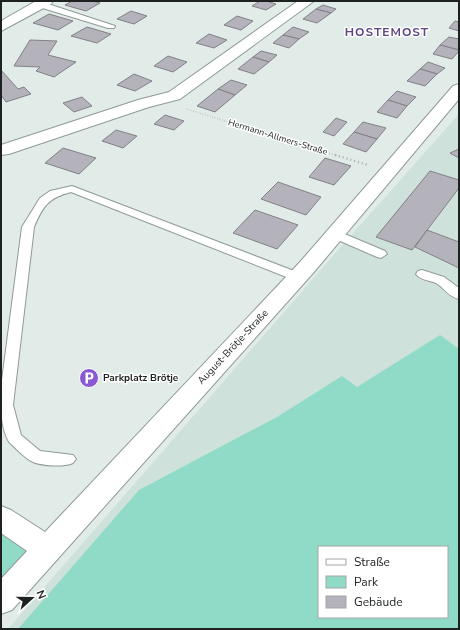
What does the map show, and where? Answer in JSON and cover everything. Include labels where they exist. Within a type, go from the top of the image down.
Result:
[{"type":"street","points":[[2,151],[144,103],[174,96],[307,1]]},
{"type":"street","points":[[1,26],[42,3]]},
{"type":"street","name":"August-Brötje-Straße","points":[[1,600],[298,277],[459,88]]},
{"type":"street","points":[[1,518],[48,549]]},
{"type":"lane","points":[[42,3],[111,26]]},
{"type":"lane","points":[[68,459],[37,457],[14,438],[6,405],[28,226],[40,202],[54,193],[72,189],[298,277]]},
{"type":"lane","points":[[335,234],[381,254]]},
{"type":"lane","points":[[422,274],[440,280],[459,295]]},
{"type":"path","name":"Hermann-Allmers-Straße","points":[[174,96],[179,107],[388,171]]},
{"type":"shaded area","points":[[459,114],[459,629],[8,629],[331,258]]},
{"type":"green space","points":[[440,335],[459,349],[459,629],[18,629],[139,490],[277,417],[342,376],[357,387]]},
{"type":"green space","points":[[1,527],[35,551],[1,588]]},
{"type":"building","points":[[72,1],[93,1],[100,3],[86,11],[65,5]]},
{"type":"building","points":[[260,1],[276,4],[266,10],[252,6]]},
{"type":"building","points":[[323,5],[336,9],[331,13],[316,9]]},
{"type":"building","points":[[316,9],[331,13],[317,23],[303,19]]},
{"type":"building","points":[[131,11],[147,16],[134,24],[117,19]]},
{"type":"building","points":[[49,14],[73,21],[58,30],[33,23]]},
{"type":"building","points":[[237,16],[253,21],[241,30],[224,25]]},
{"type":"building","points":[[455,21],[459,22],[459,31],[449,28]]},
{"type":"building","points":[[87,27],[111,34],[97,43],[71,36]]},
{"type":"building","points":[[293,27],[309,32],[299,39],[283,35]]},
{"type":"building","points":[[209,34],[227,40],[214,48],[196,43]]},
{"type":"building","points":[[283,35],[299,39],[289,48],[273,43]]},
{"type":"building","points":[[449,37],[459,39],[459,50],[440,45]]},
{"type":"building","points":[[30,40],[57,41],[48,55],[76,62],[54,77],[36,71],[40,67],[14,66]]},
{"type":"building","points":[[440,45],[459,51],[452,59],[433,54]]},
{"type":"building","points":[[261,51],[277,55],[269,62],[253,57]]},
{"type":"building","points":[[168,56],[187,62],[173,72],[154,66]]},
{"type":"building","points":[[253,57],[269,62],[254,74],[238,69]]},
{"type":"building","points":[[428,62],[445,68],[437,74],[420,69]]},
{"type":"building","points":[[420,69],[437,74],[425,86],[407,81]]},
{"type":"building","points":[[1,70],[18,89],[24,87],[31,94],[6,102],[1,95]]},
{"type":"building","points":[[134,74],[152,81],[135,91],[117,85]]},
{"type":"building","points":[[231,80],[247,85],[235,95],[218,89]]},
{"type":"building","points":[[218,89],[235,95],[215,112],[197,106]]},
{"type":"building","points":[[397,91],[416,97],[407,106],[388,100]]},
{"type":"building","points":[[82,97],[92,106],[74,112],[63,103]]},
{"type":"building","points":[[388,100],[407,106],[397,118],[377,112]]},
{"type":"building","points":[[165,115],[184,121],[174,130],[154,124]]},
{"type":"building","points":[[336,118],[347,122],[334,136],[323,132]]},
{"type":"building","points":[[363,122],[386,128],[377,139],[354,132]]},
{"type":"building","points":[[116,130],[137,136],[123,148],[102,141]]},
{"type":"building","points":[[354,132],[377,139],[366,152],[343,144]]},
{"type":"building","points":[[63,148],[96,158],[79,174],[45,163]]},
{"type":"building","points":[[459,149],[459,158],[450,153]]},
{"type":"building","points":[[325,158],[351,166],[334,185],[309,177]]},
{"type":"building","points":[[430,171],[459,180],[459,188],[412,250],[376,237]]},
{"type":"building","points":[[278,182],[321,197],[306,215],[261,199]]},
{"type":"building","points":[[255,210],[298,225],[277,249],[233,233]]},
{"type":"building","points":[[427,230],[459,242],[459,268],[415,247]]},
{"type":"place","name":"Parkplatz Brötje","points":[[89,378]]},
{"type":"district","name":"HOSTEMOST","points":[[387,32]]}]
